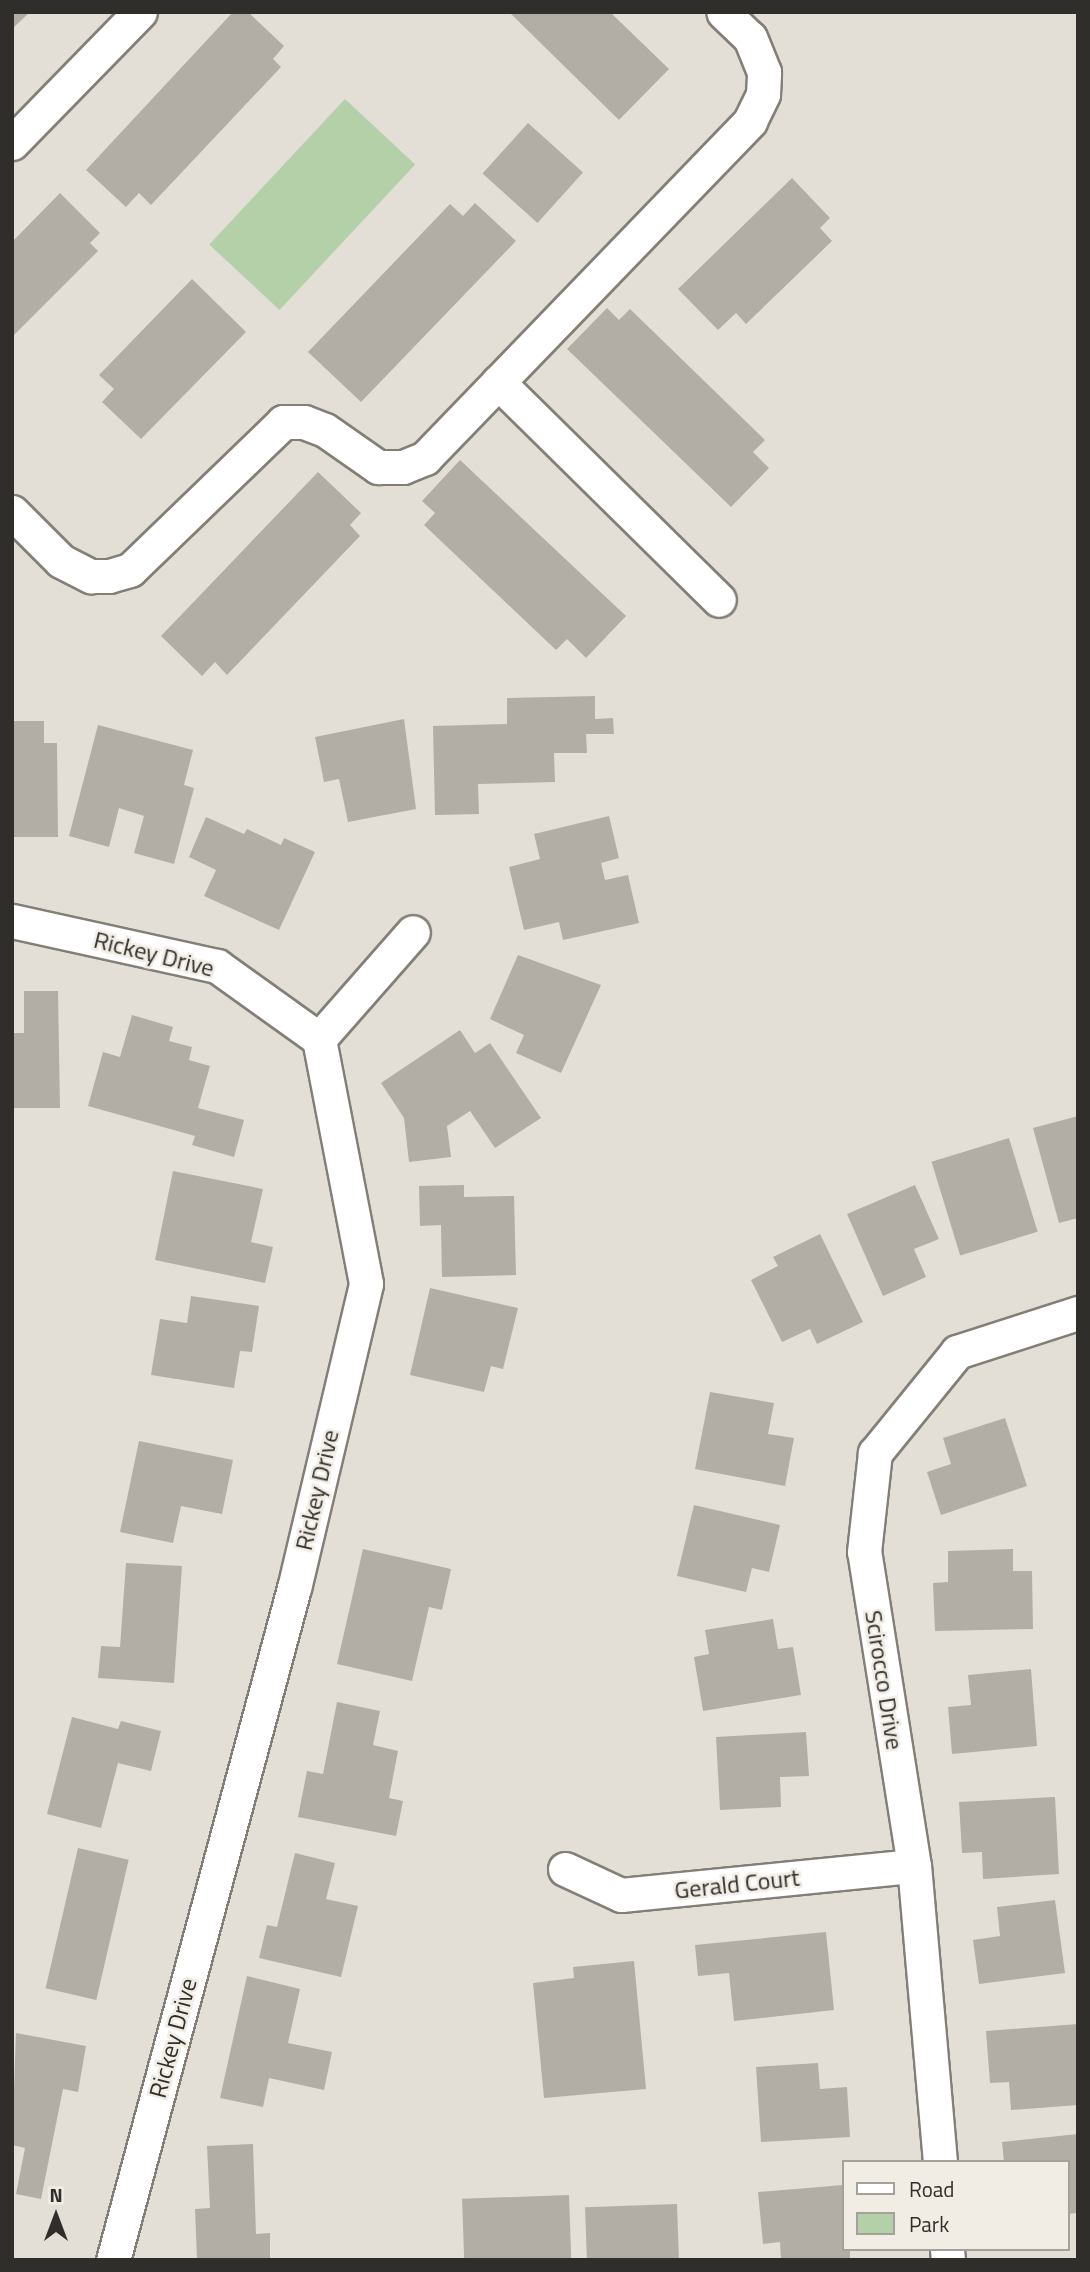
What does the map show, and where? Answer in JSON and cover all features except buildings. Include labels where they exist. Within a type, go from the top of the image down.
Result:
[{"type":"street","points":[[12,512],[61,561],[91,576],[109,576],[130,570],[270,430],[283,422],[304,422],[325,430],[378,467],[403,467],[425,458],[750,121],[762,94],[764,72],[750,38],[723,12]]},
{"type":"street","points":[[12,143],[137,13]]},
{"type":"street","points":[[498,383],[719,600]]},
{"type":"street","name":"Rickey Drive","points":[[12,921],[217,966],[319,1039],[366,1284],[294,1588],[113,2260]]},
{"type":"street","points":[[319,1039],[413,932]]},
{"type":"street","name":"Scirocco Drive","points":[[940,2160],[914,1866],[863,1552],[875,1453],[957,1352],[1078,1313]]},
{"type":"street","name":"Gerald Court","points":[[565,1869],[621,1895],[914,1866]]},
{"type":"green space","points":[[345,99],[415,164],[279,310],[209,245]]}]
